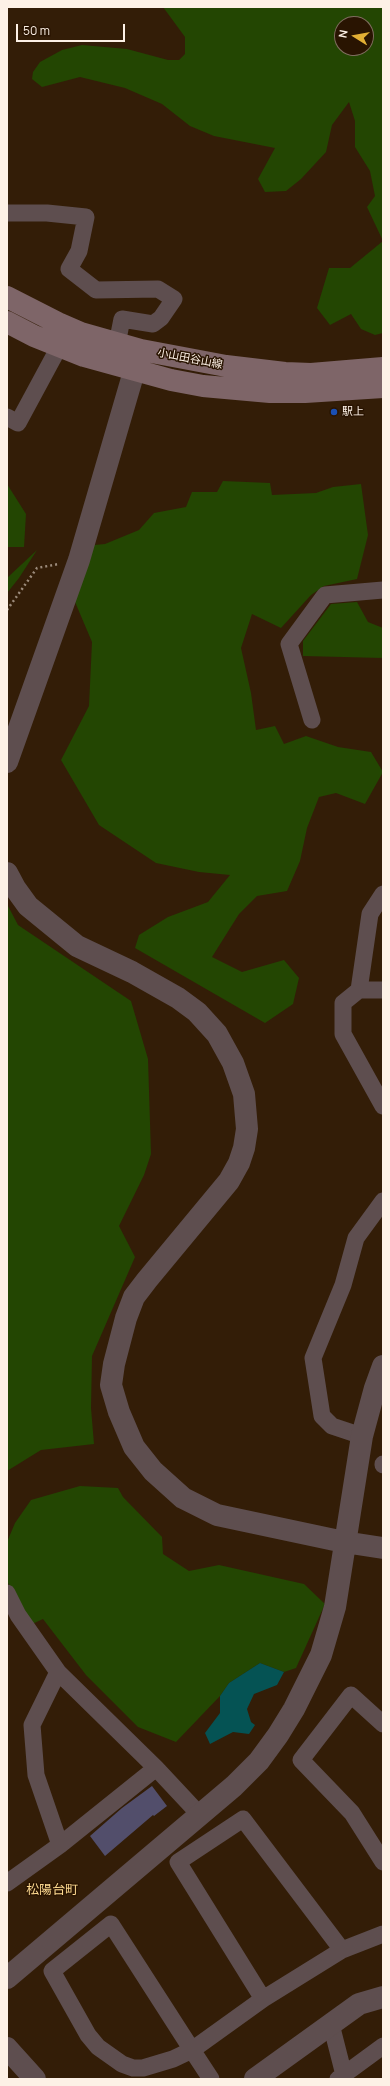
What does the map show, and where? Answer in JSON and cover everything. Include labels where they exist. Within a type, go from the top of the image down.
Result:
[{"type":"main road","name":"小山田谷山線","points":[[7,297],[58,323],[117,344],[141,350],[226,366],[278,372],[311,374],[383,368]]},
{"type":"main road","name":"小山田谷山線","points":[[7,322],[59,347],[135,371],[203,386],[234,390],[305,392],[383,387]]},
{"type":"street","points":[[7,213],[47,213],[86,217],[79,251],[69,269],[96,290],[158,289],[174,299],[161,318],[152,324],[122,319],[117,344]]},
{"type":"street","points":[[7,417],[18,423],[59,347]]},
{"type":"street","points":[[7,762],[79,560],[141,350]]},
{"type":"street","points":[[312,720],[289,644],[325,595],[383,590]]},
{"type":"street","points":[[7,872],[15,888],[28,906],[77,946],[132,972],[178,998],[197,1012],[217,1034],[233,1064],[244,1094],[247,1129],[244,1148],[239,1163],[229,1181],[134,1297],[126,1318],[115,1357],[111,1384],[119,1412],[134,1447],[152,1471],[183,1498],[217,1515],[344,1542],[383,1548]]},
{"type":"street","points":[[383,894],[370,914],[359,990],[344,1003],[343,1034],[383,1106]]},
{"type":"street","points":[[359,990],[383,990]]},
{"type":"street","points":[[362,1436],[332,1426],[322,1416],[313,1358],[343,1285],[356,1238],[383,1201]]},
{"type":"street","points":[[7,1978],[199,1814],[234,1786],[258,1761],[294,1709],[321,1655],[335,1607],[344,1542],[362,1436],[375,1388],[383,1366]]},
{"type":"street","points":[[7,1593],[18,1615],[58,1672],[156,1768],[199,1814]]},
{"type":"street","points":[[58,1672],[32,1725],[36,1775],[60,1845]]},
{"type":"street","points":[[383,1724],[351,1695],[301,1760],[352,1812],[383,1862]]},
{"type":"street","points":[[7,1883],[60,1845],[156,1768]]},
{"type":"street","points":[[263,1999],[178,1862],[243,1819],[342,1950]]},
{"type":"street","points":[[211,2079],[192,2050],[112,1924],[52,1971],[88,2035],[98,2047],[122,2064],[132,2068],[143,2068],[173,2059],[192,2050],[263,1999],[342,1950],[383,1934]]},
{"type":"street","points":[[255,2079],[359,2004],[383,1997]]},
{"type":"street","points":[[331,2024],[342,2078],[383,2046]]},
{"type":"street","points":[[7,2048],[35,2079]]},
{"type":"path","points":[[7,610],[37,568],[79,560]]},
{"type":"green space","points":[[163,7],[383,7],[383,241],[367,207],[375,196],[370,171],[355,147],[355,121],[349,102],[332,125],[326,152],[301,179],[286,191],[265,192],[258,179],[275,148],[214,136],[190,126],[162,104],[125,88],[80,77],[42,87],[32,79],[33,72],[40,62],[62,50],[82,45],[127,49],[168,60],[179,60],[185,54],[185,37]]},
{"type":"green space","points":[[383,241],[383,333],[375,335],[361,329],[351,314],[330,325],[317,308],[329,268],[350,268]]},
{"type":"green space","points":[[223,481],[270,483],[272,495],[316,493],[333,487],[361,484],[368,535],[357,579],[324,586],[311,595],[281,628],[252,614],[241,648],[251,693],[256,730],[275,726],[284,744],[306,736],[338,747],[371,752],[383,772],[365,804],[336,793],[319,797],[307,828],[300,861],[287,891],[257,896],[239,914],[212,957],[242,972],[284,960],[299,978],[293,1004],[265,1023],[135,948],[139,935],[168,917],[208,902],[230,875],[199,872],[156,863],[99,825],[61,760],[89,706],[92,642],[64,576],[73,547],[105,544],[139,530],[154,513],[186,507],[192,492],[217,492]]},
{"type":"green space","points":[[7,484],[26,514],[24,547],[7,547]]},
{"type":"green space","points":[[37,550],[19,578],[7,593],[7,578]]},
{"type":"green space","points":[[357,602],[368,622],[383,628],[383,658],[303,656],[303,641],[331,604]]},
{"type":"green space","points":[[7,904],[18,925],[131,1001],[148,1059],[151,1154],[144,1175],[119,1226],[135,1257],[92,1356],[91,1408],[94,1444],[41,1450],[7,1471]]},
{"type":"green space","points":[[80,1486],[118,1488],[123,1497],[162,1537],[163,1554],[189,1571],[219,1565],[304,1584],[325,1604],[296,1668],[284,1672],[260,1663],[229,1683],[220,1696],[176,1742],[138,1727],[86,1675],[43,1619],[30,1625],[7,1581],[7,1542],[15,1523],[31,1500]]},
{"type":"water","points":[[260,1663],[284,1672],[277,1685],[254,1694],[247,1709],[251,1722],[255,1725],[249,1734],[233,1732],[210,1744],[205,1733],[220,1713],[220,1696],[229,1683]]},
{"type":"building","points":[[152,1786],[167,1806],[154,1816],[153,1815],[105,1856],[90,1836],[122,1808]]},
{"type":"place","name":"駅上","points":[[334,412]]},
{"type":"district","name":"松陽台町","points":[[52,1890]]}]
